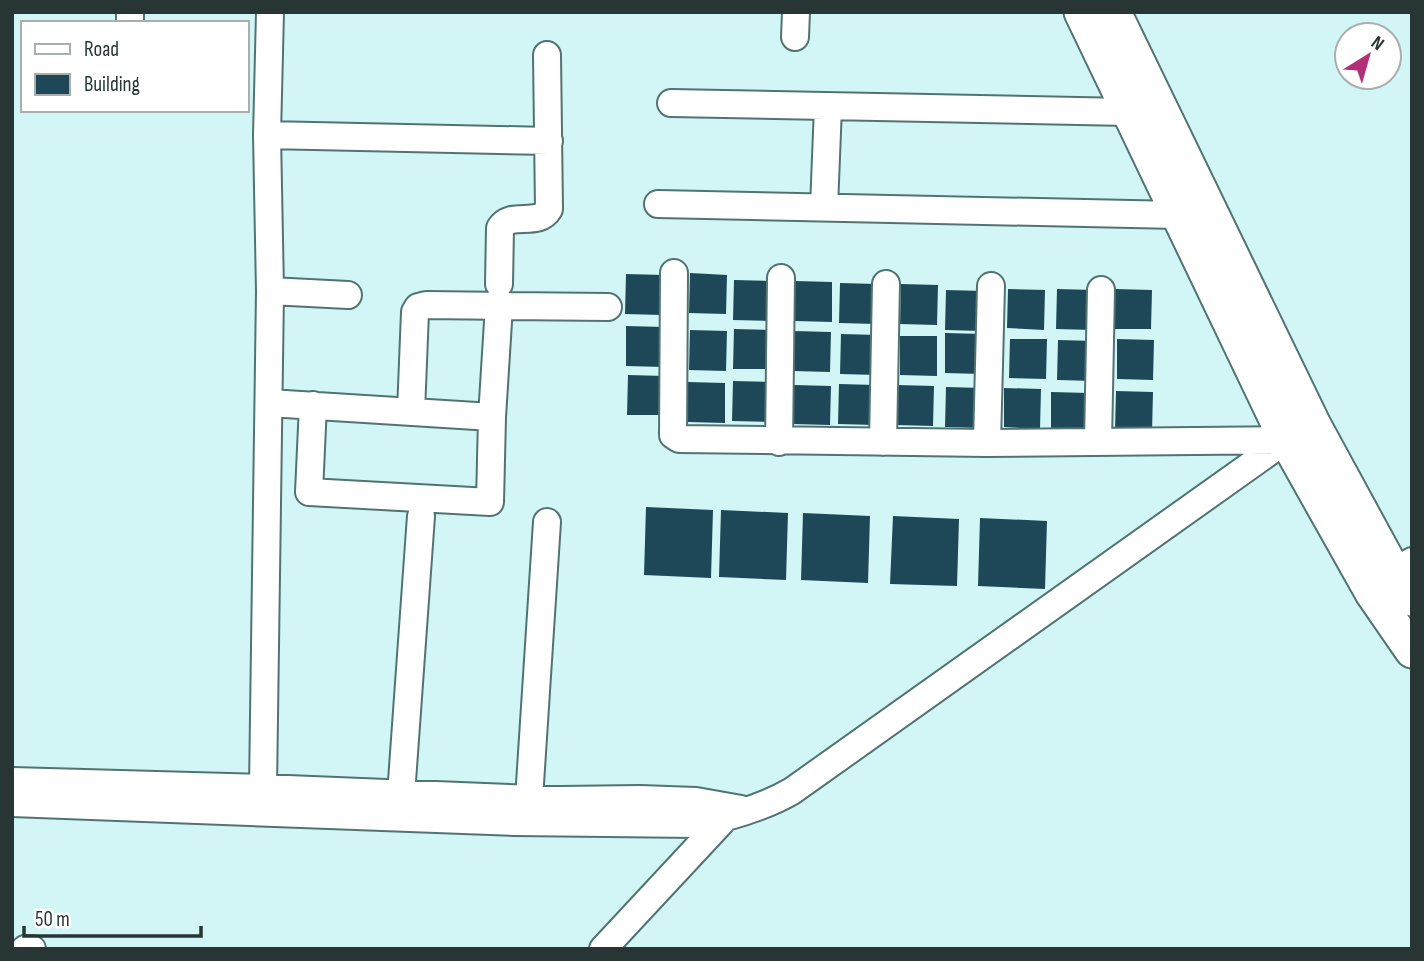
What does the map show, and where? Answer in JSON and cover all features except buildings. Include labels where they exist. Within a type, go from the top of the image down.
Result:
[{"type":"street","points":[[263,788],[269,403],[267,135],[270,12]]},
{"type":"street","points":[[1081,12],[1177,215],[1300,432],[1406,578]]},
{"type":"street","points":[[1114,12],[1372,593],[1412,651]]},
{"type":"street","points":[[313,405],[309,492],[490,502],[500,228],[507,220],[539,218],[546,215],[549,209],[547,55]]},
{"type":"street","points":[[671,103],[1128,112]]},
{"type":"street","points":[[824,207],[828,107]]},
{"type":"street","points":[[267,135],[549,141]]},
{"type":"street","points":[[658,204],[1177,215]]},
{"type":"street","points":[[674,273],[673,435],[679,439],[779,442],[1098,442],[1300,432]]},
{"type":"street","points":[[779,442],[780,278]]},
{"type":"street","points":[[883,442],[886,284]]},
{"type":"street","points":[[987,443],[991,286]]},
{"type":"street","points":[[1098,442],[1101,290]]},
{"type":"street","points":[[270,291],[348,295]]},
{"type":"street","points":[[411,412],[415,312],[418,307],[499,295],[608,307]]},
{"type":"street","points":[[269,403],[492,417]]},
{"type":"street","points":[[12,803],[514,822],[697,824],[737,814],[792,791],[1300,432]]},
{"type":"street","points":[[401,795],[421,516]]},
{"type":"street","points":[[529,799],[547,522]]},
{"type":"street","points":[[12,781],[529,799],[696,801],[737,814]]},
{"type":"street","points":[[603,949],[737,814]]},
{"type":"street","points":[[25,948],[32,949]]}]
